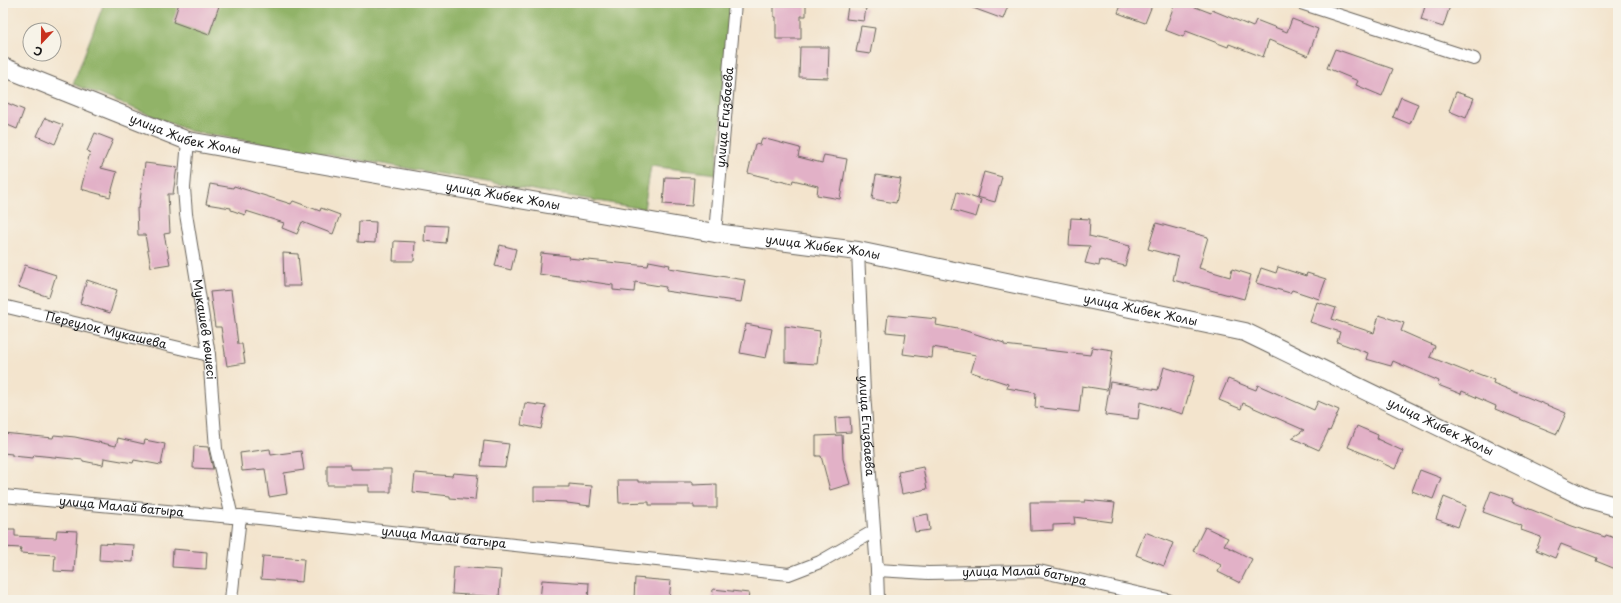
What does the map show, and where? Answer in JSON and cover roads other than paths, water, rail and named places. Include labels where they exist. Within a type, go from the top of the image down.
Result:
[{"type":"main road","name":"улица Жибек Жолы","points":[[3,67],[188,141],[715,233],[858,251],[1245,332],[1586,498],[1618,507]]},
{"type":"street","name":"улица Егизбаева","points":[[715,233],[735,3]]},
{"type":"street","points":[[1301,3],[1474,59]]},
{"type":"street","name":"Мукашев көшесі","points":[[188,141],[184,188],[186,214],[209,356],[216,449],[236,516],[231,600]]},
{"type":"street","name":"улица Егизбаева","points":[[858,251],[864,393],[878,600]]},
{"type":"street","name":"Переулок Мукашева","points":[[3,306],[209,356]]},
{"type":"street","name":"улица Малай батыра","points":[[3,496],[236,516],[789,574],[820,562],[874,531]]},
{"type":"street","name":"улица Малай батыра","points":[[877,570],[928,573],[1039,572],[1168,600]]}]
